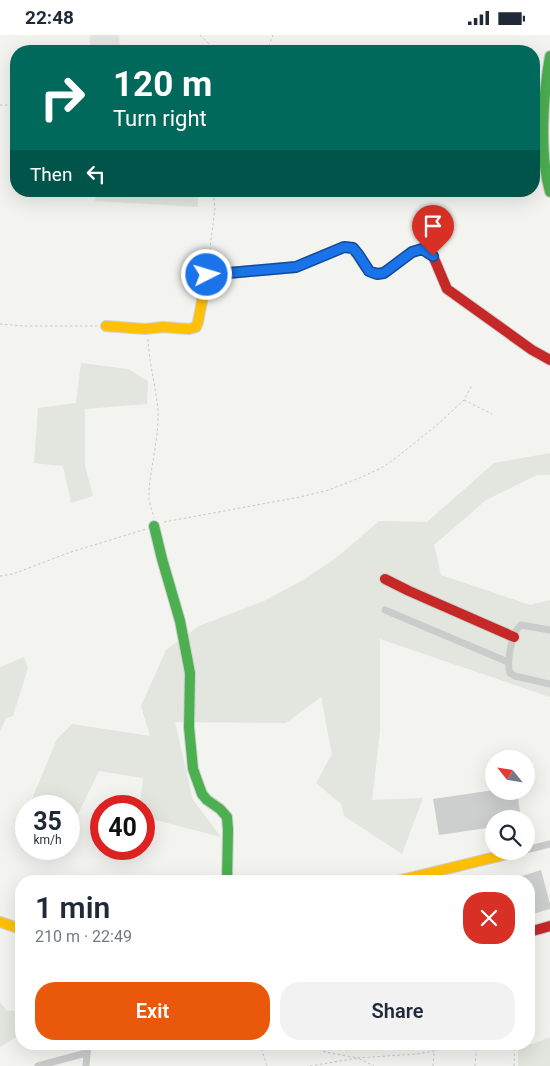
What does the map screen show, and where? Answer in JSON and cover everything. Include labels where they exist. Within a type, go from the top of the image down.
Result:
[{"type":"street","points":[[550,56],[544,113],[544,169],[550,192]]},
{"type":"street","points":[[106,327],[189,329],[196,327],[207,275],[296,267],[344,247],[353,248],[369,271],[377,274],[384,273],[412,252],[422,249],[433,256],[448,289],[457,297],[532,350],[550,360]]},
{"type":"street","points":[[154,526],[180,621],[190,673],[188,727],[193,769],[202,794],[227,817],[227,875]]},
{"type":"street","points":[[385,579],[514,637]]},
{"type":"street","points":[[386,610],[508,662]]},
{"type":"street","points":[[550,630],[521,625],[517,627],[508,662],[510,673],[515,676],[550,684]]},
{"type":"street","points":[[535,848],[550,844]]},
{"type":"street","points":[[422,875],[485,860]]},
{"type":"street","points":[[0,922],[15,927]]},
{"type":"street","points":[[535,931],[550,926]]},
{"type":"street","points":[[86,1066],[87,1050]]},
{"type":"street","points":[[38,1066],[86,1053]]},
{"type":"path","points":[[201,35],[210,45]]},
{"type":"path","points":[[207,275],[214,215],[213,197]]},
{"type":"path","points":[[0,324],[106,327]]},
{"type":"path","points":[[150,329],[148,349],[158,410],[157,438],[149,491],[154,526]]},
{"type":"path","points":[[0,576],[13,574],[89,546],[160,523],[300,497],[343,485],[382,467],[397,457],[437,425],[464,400],[472,385]]},
{"type":"path","points":[[464,400],[492,414]]},
{"type":"path","points":[[262,1050],[266,1066]]},
{"type":"path","points":[[320,1050],[358,1058],[374,1066]]},
{"type":"path","points":[[310,1066],[358,1058],[416,1054],[437,1050]]},
{"type":"path","points":[[475,1066],[476,1050]]},
{"type":"path","points":[[514,1066],[515,1050]]},
{"type":"path","points":[[433,1066],[434,1051]]},
{"type":"shaded area","points":[[90,35],[119,35],[120,45],[90,45]]},
{"type":"shaded area","points":[[95,197],[198,197],[198,207],[95,201]]},
{"type":"shaded area","points":[[81,363],[128,369],[148,381],[147,404],[85,409],[85,466],[93,496],[71,503],[63,466],[34,463],[38,408],[76,403]]},
{"type":"shaded area","points":[[550,453],[550,475],[537,475],[486,500],[434,545],[441,575],[530,605],[550,600],[550,697],[380,639],[380,731],[372,800],[423,798],[402,854],[344,816],[341,804],[316,783],[332,754],[321,697],[286,723],[175,722],[193,800],[221,837],[155,820],[155,795],[141,795],[143,778],[99,771],[80,810],[80,795],[34,795],[57,739],[72,724],[150,736],[141,706],[166,650],[199,626],[264,601],[305,579],[342,553],[379,521],[427,522],[494,463]]},
{"type":"shaded area","points":[[24,657],[28,668],[13,716],[6,718],[0,731],[0,667]]},
{"type":"shaded area","points":[[0,1002],[7,1011],[15,1010],[15,1038],[0,1047]]},
{"type":"shaded area","points":[[550,1037],[550,1066],[518,1066],[518,1050],[535,1050],[535,1043]]},
{"type":"building","points":[[485,791],[485,800],[518,800],[520,810],[485,810],[485,828],[439,835],[433,799]]},
{"type":"building","points":[[541,870],[550,909],[535,913],[535,875],[525,875]]},
{"type":"traffic: fast","points":[[550,56],[543,124],[544,160],[550,192]]},
{"type":"traffic: fast","points":[[154,526],[180,621],[190,673],[189,727],[193,769],[202,794],[227,817],[227,875]]},
{"type":"traffic: slow","points":[[106,326],[145,329],[163,327],[189,329],[196,327],[207,275],[296,267],[344,247],[353,248],[366,267]]},
{"type":"traffic: slow","points":[[422,875],[485,860]]},
{"type":"traffic: slow","points":[[0,922],[15,927]]},
{"type":"traffic: jam","points":[[366,267],[371,272],[383,273],[406,256],[423,249],[433,256],[447,289],[532,350],[550,360]]},
{"type":"traffic: jam","points":[[385,579],[514,637]]},
{"type":"traffic: jam","points":[[535,930],[550,926]]},
{"type":"route","points":[[207,275],[296,267],[344,247],[353,248],[369,271],[377,274],[384,273],[412,252],[422,249],[433,256]]}]
